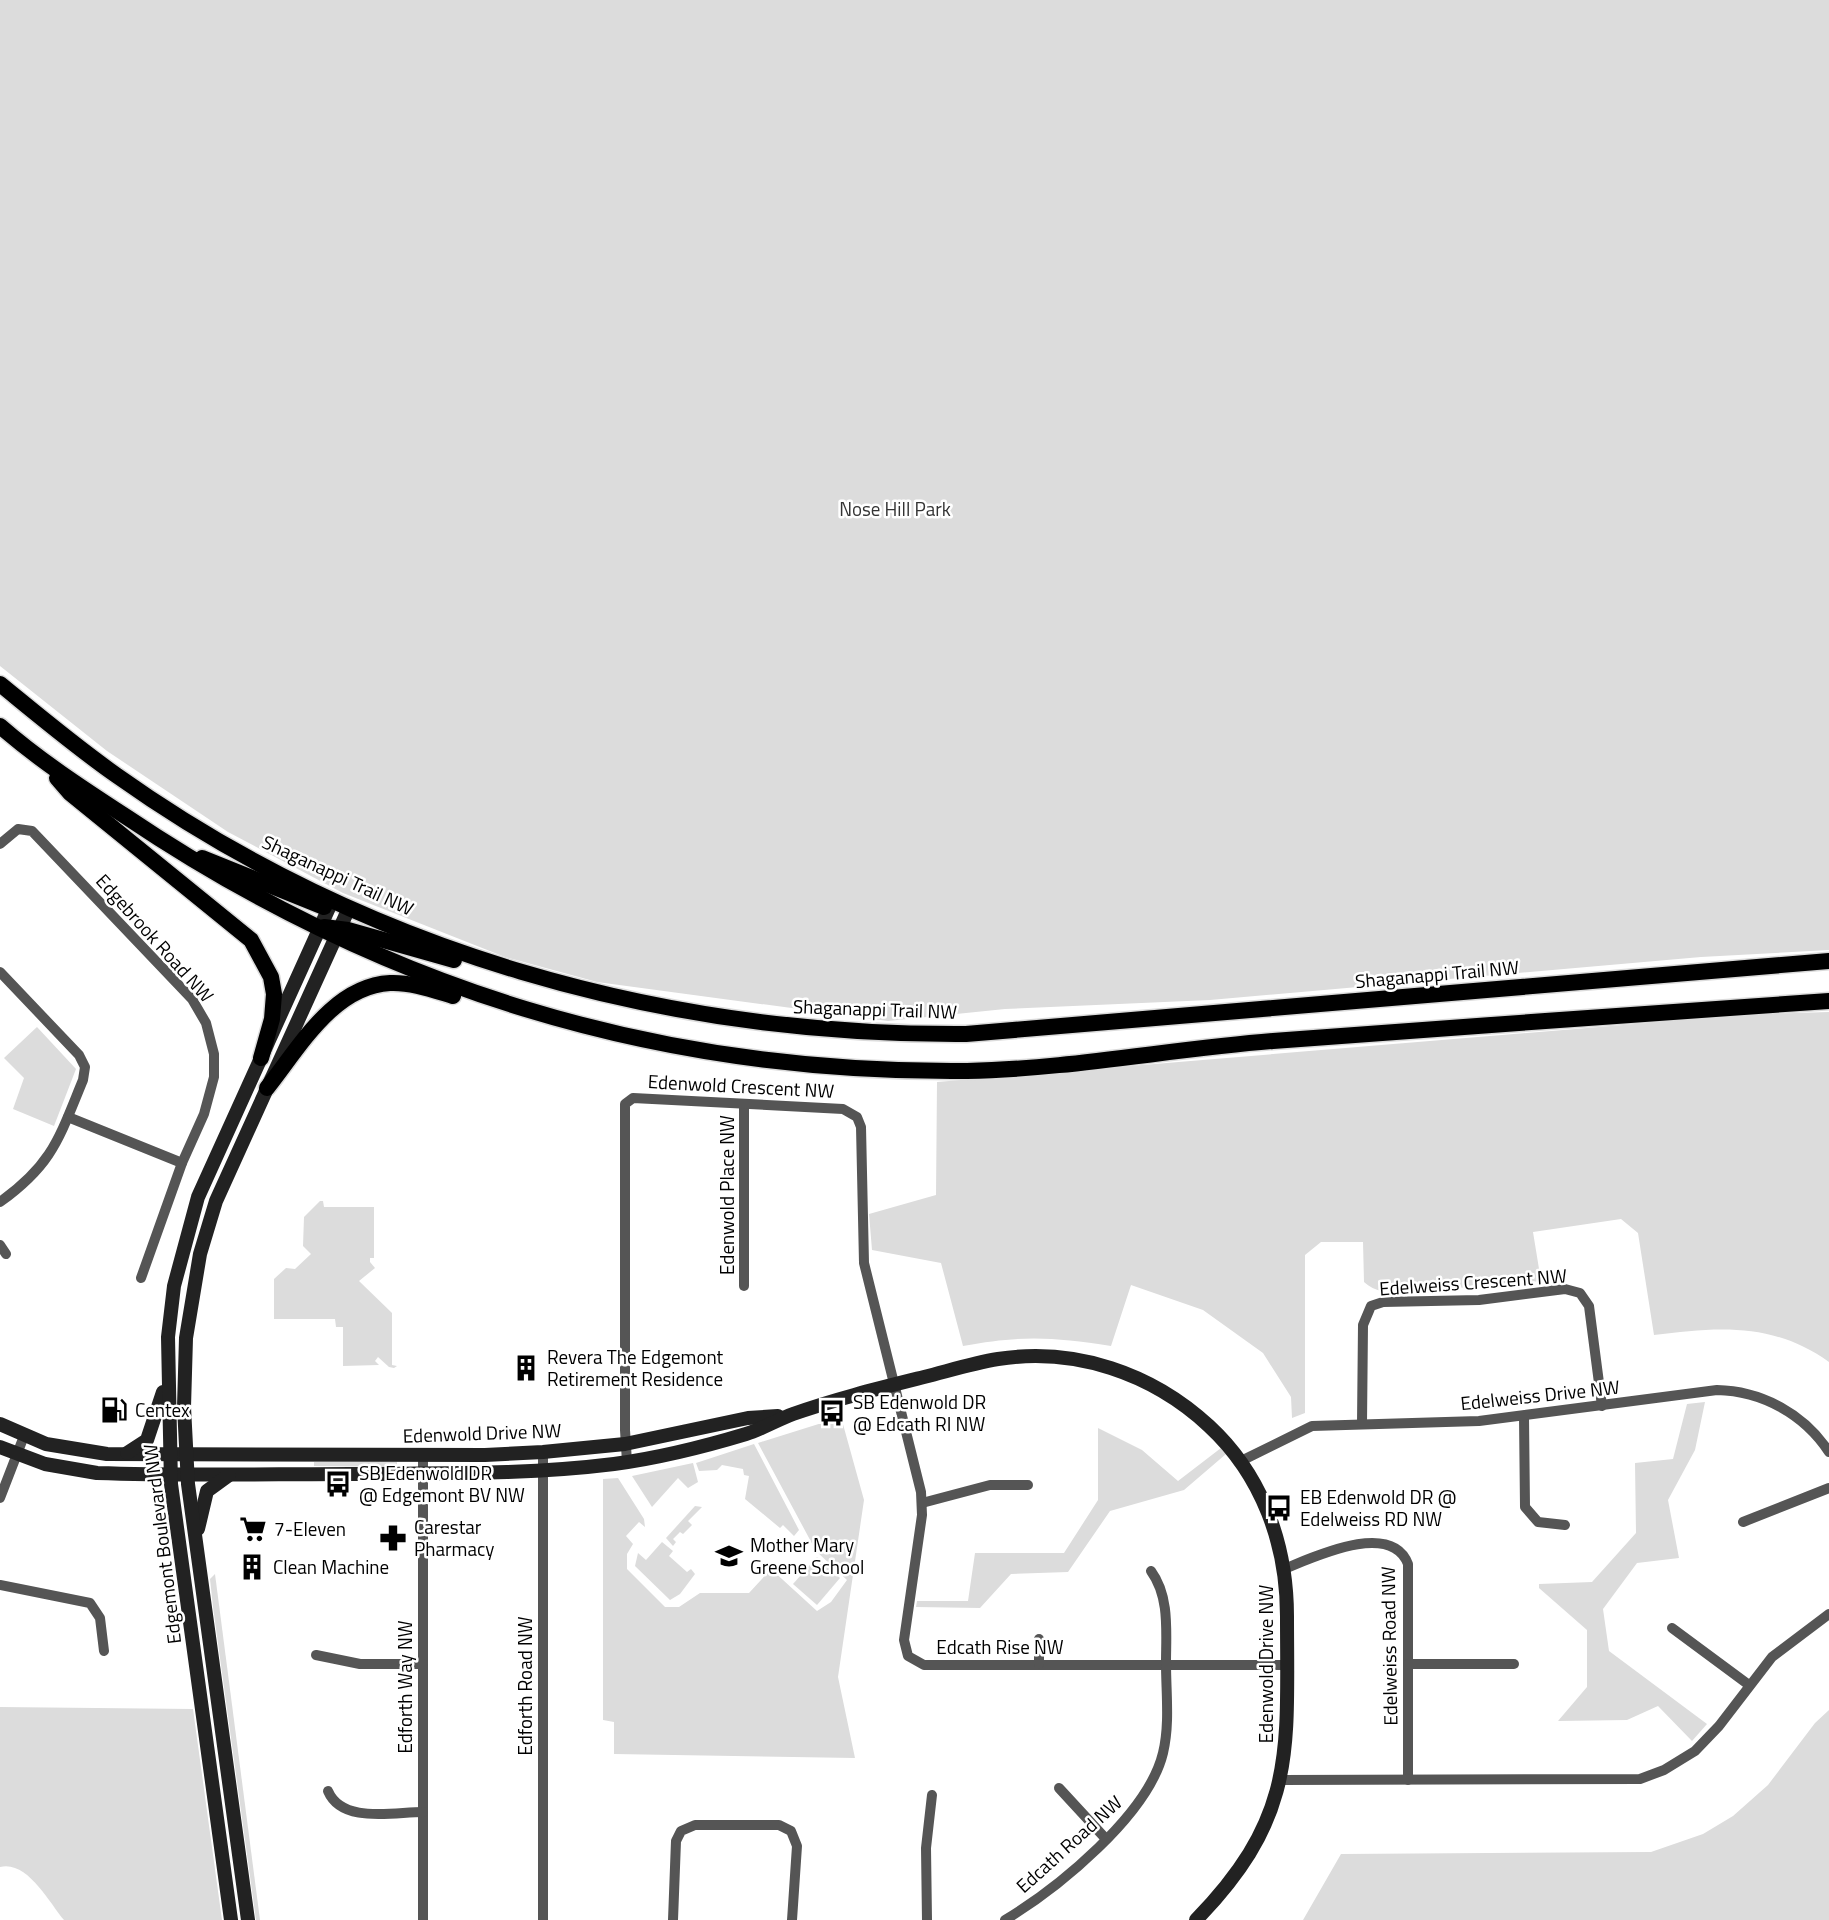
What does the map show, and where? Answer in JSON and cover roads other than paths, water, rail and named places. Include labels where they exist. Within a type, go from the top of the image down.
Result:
[{"type":"main road","name":"Shaganappi Trail NW","points":[[0,684],[117,776],[221,842],[330,905],[349,908],[494,966],[575,988],[751,1023],[906,1035],[966,1034],[1829,961]]},
{"type":"main road","points":[[0,726],[44,762],[199,866],[318,929],[473,965],[494,966]]},
{"type":"main road","points":[[44,762],[70,793],[251,940],[267,967],[274,994],[272,1019],[261,1058]]},
{"type":"main road","points":[[162,841],[330,905]]},
{"type":"main road","points":[[338,933],[405,969],[530,1011],[659,1044],[765,1061],[883,1070],[971,1071],[1268,1041],[1829,1001]]},
{"type":"main road","points":[[267,1088],[331,1010],[347,997],[369,986],[391,983],[416,986],[519,1014],[530,1011]]},
{"type":"street","name":"Edgebrook Road NW","points":[[0,844],[18,829],[32,831],[198,1007],[211,1036],[214,1077],[204,1114],[182,1163],[141,1278]]},
{"type":"street","name":"Edgemont Boulevard NW","points":[[231,1920],[170,1473],[168,1337],[182,1249],[215,1154],[330,905]]},
{"type":"street","name":"Edgemont Boulevard NW","points":[[248,1920],[188,1472],[185,1361],[189,1314],[200,1254],[232,1162],[349,908]]},
{"type":"street","points":[[0,972],[84,1061],[85,1074],[57,1142],[33,1178],[0,1202]]},
{"type":"street","name":"Edenwold Crescent NW","points":[[627,1462],[625,1104],[634,1098],[843,1109],[852,1112],[859,1120],[863,1263],[893,1385]]},
{"type":"street","name":"Edenwold Place NW","points":[[744,1104],[744,1286]]},
{"type":"street","points":[[68,1117],[182,1163]]},
{"type":"street","points":[[0,1245],[6,1254]]},
{"type":"street","name":"Edelweiss Crescent NW","points":[[1362,1423],[1363,1318],[1371,1306],[1382,1303],[1479,1300],[1565,1289],[1580,1293],[1589,1306],[1602,1406]]},
{"type":"street","name":"Edenwold Drive NW","points":[[0,1447],[16,1455],[72,1471],[422,1474],[542,1472],[627,1462],[729,1439],[792,1414],[893,1385],[1002,1359],[1062,1357],[1126,1373],[1172,1396],[1213,1430],[1241,1461],[1269,1513],[1284,1569],[1287,1665],[1282,1780],[1263,1832],[1250,1856],[1225,1891],[1196,1920]]},
{"type":"street","points":[[121,1455],[134,1450],[147,1440],[167,1381]]},
{"type":"street","name":"Edcath Rise NW","points":[[893,1385],[919,1477],[922,1503],[904,1640],[908,1656],[924,1665],[1287,1665]]},
{"type":"street","name":"Edelweiss Drive NW","points":[[1241,1461],[1312,1426],[1458,1422],[1524,1417],[1717,1390],[1742,1391],[1793,1414],[1816,1434],[1829,1452]]},
{"type":"street","name":"Edenwold Drive NW","points":[[0,1424],[24,1436],[80,1452],[121,1455],[423,1455],[543,1452],[625,1444],[748,1418],[792,1414]]},
{"type":"street","points":[[1524,1417],[1525,1507],[1538,1521],[1565,1525]]},
{"type":"street","points":[[0,1498],[24,1436]]},
{"type":"street","name":"Edforth Road NW","points":[[543,1452],[543,1920]]},
{"type":"street","name":"Edforth Way NW","points":[[423,1455],[423,1920]]},
{"type":"street","points":[[197,1539],[207,1492],[220,1479],[234,1473]]},
{"type":"street","points":[[922,1503],[990,1485],[1028,1485]]},
{"type":"street","points":[[1743,1522],[1829,1488]]},
{"type":"street","name":"Edelweiss Road NW","points":[[1284,1569],[1329,1550],[1354,1545],[1397,1547],[1408,1564],[1408,1780]]},
{"type":"street","name":"Edcath Road NW","points":[[1005,1920],[1034,1900],[1106,1839],[1136,1809],[1159,1767],[1166,1735],[1165,1606],[1162,1591],[1151,1571]]},
{"type":"street","points":[[0,1585],[90,1603],[100,1618],[104,1651]]},
{"type":"street","points":[[1282,1780],[1640,1779],[1664,1770],[1696,1751],[1786,1643],[1829,1614]]},
{"type":"street","points":[[1672,1628],[1749,1685]]},
{"type":"street","points":[[1039,1639],[1039,1664]]},
{"type":"street","points":[[316,1655],[360,1664],[423,1664]]},
{"type":"street","points":[[1408,1664],[1514,1664]]},
{"type":"street","points":[[1059,1788],[1106,1839]]},
{"type":"street","points":[[328,1791],[337,1805],[351,1812],[423,1812]]},
{"type":"street","points":[[927,1920],[926,1848],[932,1795]]},
{"type":"street","points":[[673,1920],[676,1841],[681,1831],[695,1825],[779,1825],[791,1831],[797,1846],[792,1920]]},
{"type":"place","name":"Revera The Edgemont Retirement Residence","points":[[526,1368]]},
{"type":"place","name":"Centex","points":[[114,1410]]},
{"type":"place","name":"SB Edenwold DR @ Edcath RI NW","points":[[832,1413]]},
{"type":"place","name":"SB Edenwold DR @ Edgemont BV NW","points":[[338,1484]]},
{"type":"place","name":"EB Edenwold DR @ Edelweiss RD NW","points":[[1279,1508]]},
{"type":"place","name":"7-Eleven","points":[[253,1529]]},
{"type":"place","name":"Carestar Pharmacy","points":[[393,1538]]},
{"type":"place","name":"Mother Mary Greene School","points":[[729,1556]]},
{"type":"place","name":"Clean Machine","points":[[252,1567]]},
{"type":"park label","name":"Nose Hill Park","points":[[895,509]]}]
